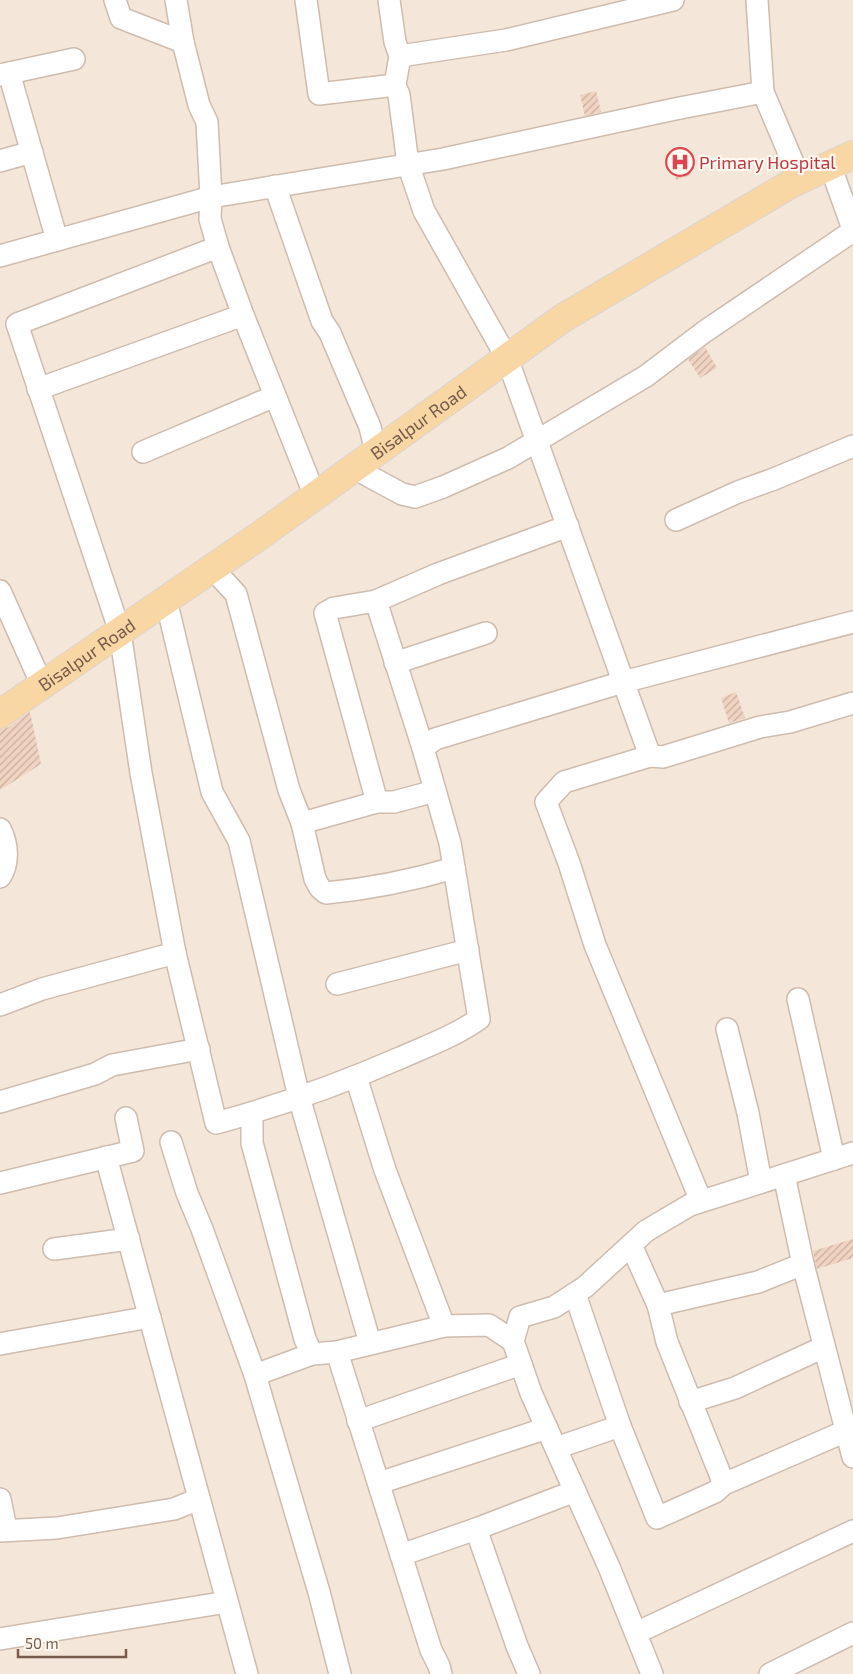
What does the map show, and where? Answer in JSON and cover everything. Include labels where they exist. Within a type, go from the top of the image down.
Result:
[{"type":"main road","name":"Bisalpur Road","points":[[0,714],[315,496],[563,318],[800,179],[841,160]]},
{"type":"street","points":[[115,0],[120,18],[183,42]]},
{"type":"street","points":[[176,0],[183,42],[199,104],[207,122],[211,197],[210,219],[218,247],[243,315],[315,496]]},
{"type":"street","points":[[306,0],[319,94],[395,85]]},
{"type":"street","points":[[389,0],[395,42],[400,56],[395,85],[399,96],[408,164],[424,211],[507,358],[650,756]]},
{"type":"street","points":[[400,56],[506,40],[673,0]]},
{"type":"street","points":[[756,0],[760,29],[763,92],[800,179]]},
{"type":"street","points":[[760,29],[770,0]]},
{"type":"street","points":[[57,240],[32,152],[5,74],[74,59]]},
{"type":"street","points":[[0,256],[211,197],[408,164],[763,92]]},
{"type":"street","points":[[0,161],[32,152]]},
{"type":"street","points":[[354,468],[402,494],[415,497],[443,487],[508,458],[646,376],[704,332],[853,230],[841,160]]},
{"type":"street","points":[[275,186],[322,321],[330,333],[366,419],[376,452]]},
{"type":"street","points":[[218,247],[17,324],[120,632],[141,773],[176,953],[216,1123],[252,1113],[356,1077],[461,1031],[479,1019],[450,842],[423,748],[376,601]]},
{"type":"street","points":[[38,389],[243,315]]},
{"type":"street","points":[[143,452],[275,396]]},
{"type":"street","points":[[676,520],[738,492],[853,446]]},
{"type":"street","points":[[377,802],[325,613],[334,608],[376,601],[438,574],[568,526]]},
{"type":"street","points":[[212,568],[236,594],[290,790],[302,823],[320,888],[326,893],[387,884],[454,868]]},
{"type":"street","points":[[0,591],[42,685]]},
{"type":"street","points":[[166,600],[212,792],[239,841],[299,1097],[370,1343]]},
{"type":"street","points":[[423,748],[435,739],[623,682],[853,622]]},
{"type":"street","points":[[395,663],[486,633]]},
{"type":"street","points":[[701,1201],[595,945],[569,863],[546,802],[564,782],[650,756],[663,758],[760,727],[790,722],[853,702]]},
{"type":"street","points":[[302,823],[377,802],[394,802],[435,791]]},
{"type":"street","points":[[0,829],[5,838],[6,863],[0,878]]},
{"type":"street","points":[[337,984],[468,950]]},
{"type":"street","points":[[0,1005],[42,989],[176,953]]},
{"type":"street","points":[[652,1674],[532,1393],[513,1341],[520,1318],[554,1307],[576,1294],[646,1231],[690,1204],[844,1156],[798,999]]},
{"type":"street","points":[[726,1029],[748,1113],[762,1182]]},
{"type":"street","points":[[0,1102],[95,1074],[112,1065],[199,1049]]},
{"type":"street","points":[[356,1077],[385,1170],[444,1326]]},
{"type":"street","points":[[252,1113],[252,1143],[305,1338],[312,1354]]},
{"type":"street","points":[[0,1183],[133,1150],[126,1118]]},
{"type":"street","points":[[171,1142],[187,1194],[219,1274],[255,1376],[319,1592],[340,1674]]},
{"type":"street","points":[[106,1157],[246,1674]]},
{"type":"street","points":[[784,1175],[803,1264],[853,1457]]},
{"type":"street","points":[[54,1249],[128,1238]]},
{"type":"street","points":[[631,1245],[658,1306],[667,1342],[724,1484]]},
{"type":"street","points":[[658,1306],[758,1282],[803,1264]]},
{"type":"street","points":[[576,1294],[620,1426],[657,1518],[715,1492],[724,1484],[846,1430]]},
{"type":"street","points":[[0,1344],[150,1317]]},
{"type":"street","points":[[255,1376],[312,1354],[337,1352],[444,1326],[489,1325],[513,1341]]},
{"type":"street","points":[[690,1402],[735,1388],[824,1347]]},
{"type":"street","points":[[337,1352],[431,1650],[441,1674]]},
{"type":"street","points":[[358,1421],[521,1364]]},
{"type":"street","points":[[556,1448],[620,1426]]},
{"type":"street","points":[[379,1483],[547,1428]]},
{"type":"street","points":[[401,1554],[476,1529],[575,1491]]},
{"type":"street","points":[[0,1499],[3,1530],[66,1526],[174,1509],[199,1499]]},
{"type":"street","points":[[476,1529],[517,1646],[529,1674]]},
{"type":"street","points":[[636,1633],[853,1531]]},
{"type":"street","points":[[0,1639],[227,1602]]},
{"type":"street","points":[[770,1674],[853,1633]]},
{"type":"shaded area","points":[[0,0],[853,0],[853,1674],[0,1674]]},
{"type":"building","points":[[596,91],[601,112],[585,116],[580,95]]},
{"type":"building","points":[[684,150],[691,175],[676,180],[669,154]]},
{"type":"building","points":[[705,347],[717,368],[700,378],[688,359]]},
{"type":"building","points":[[736,692],[745,718],[729,723],[721,698]]},
{"type":"building","points":[[30,712],[41,764],[0,790],[0,729],[9,727]]},
{"type":"building","points":[[853,1239],[853,1258],[817,1269],[813,1251]]},
{"type":"place","name":"Primary Hospital","points":[[680,162]]}]
